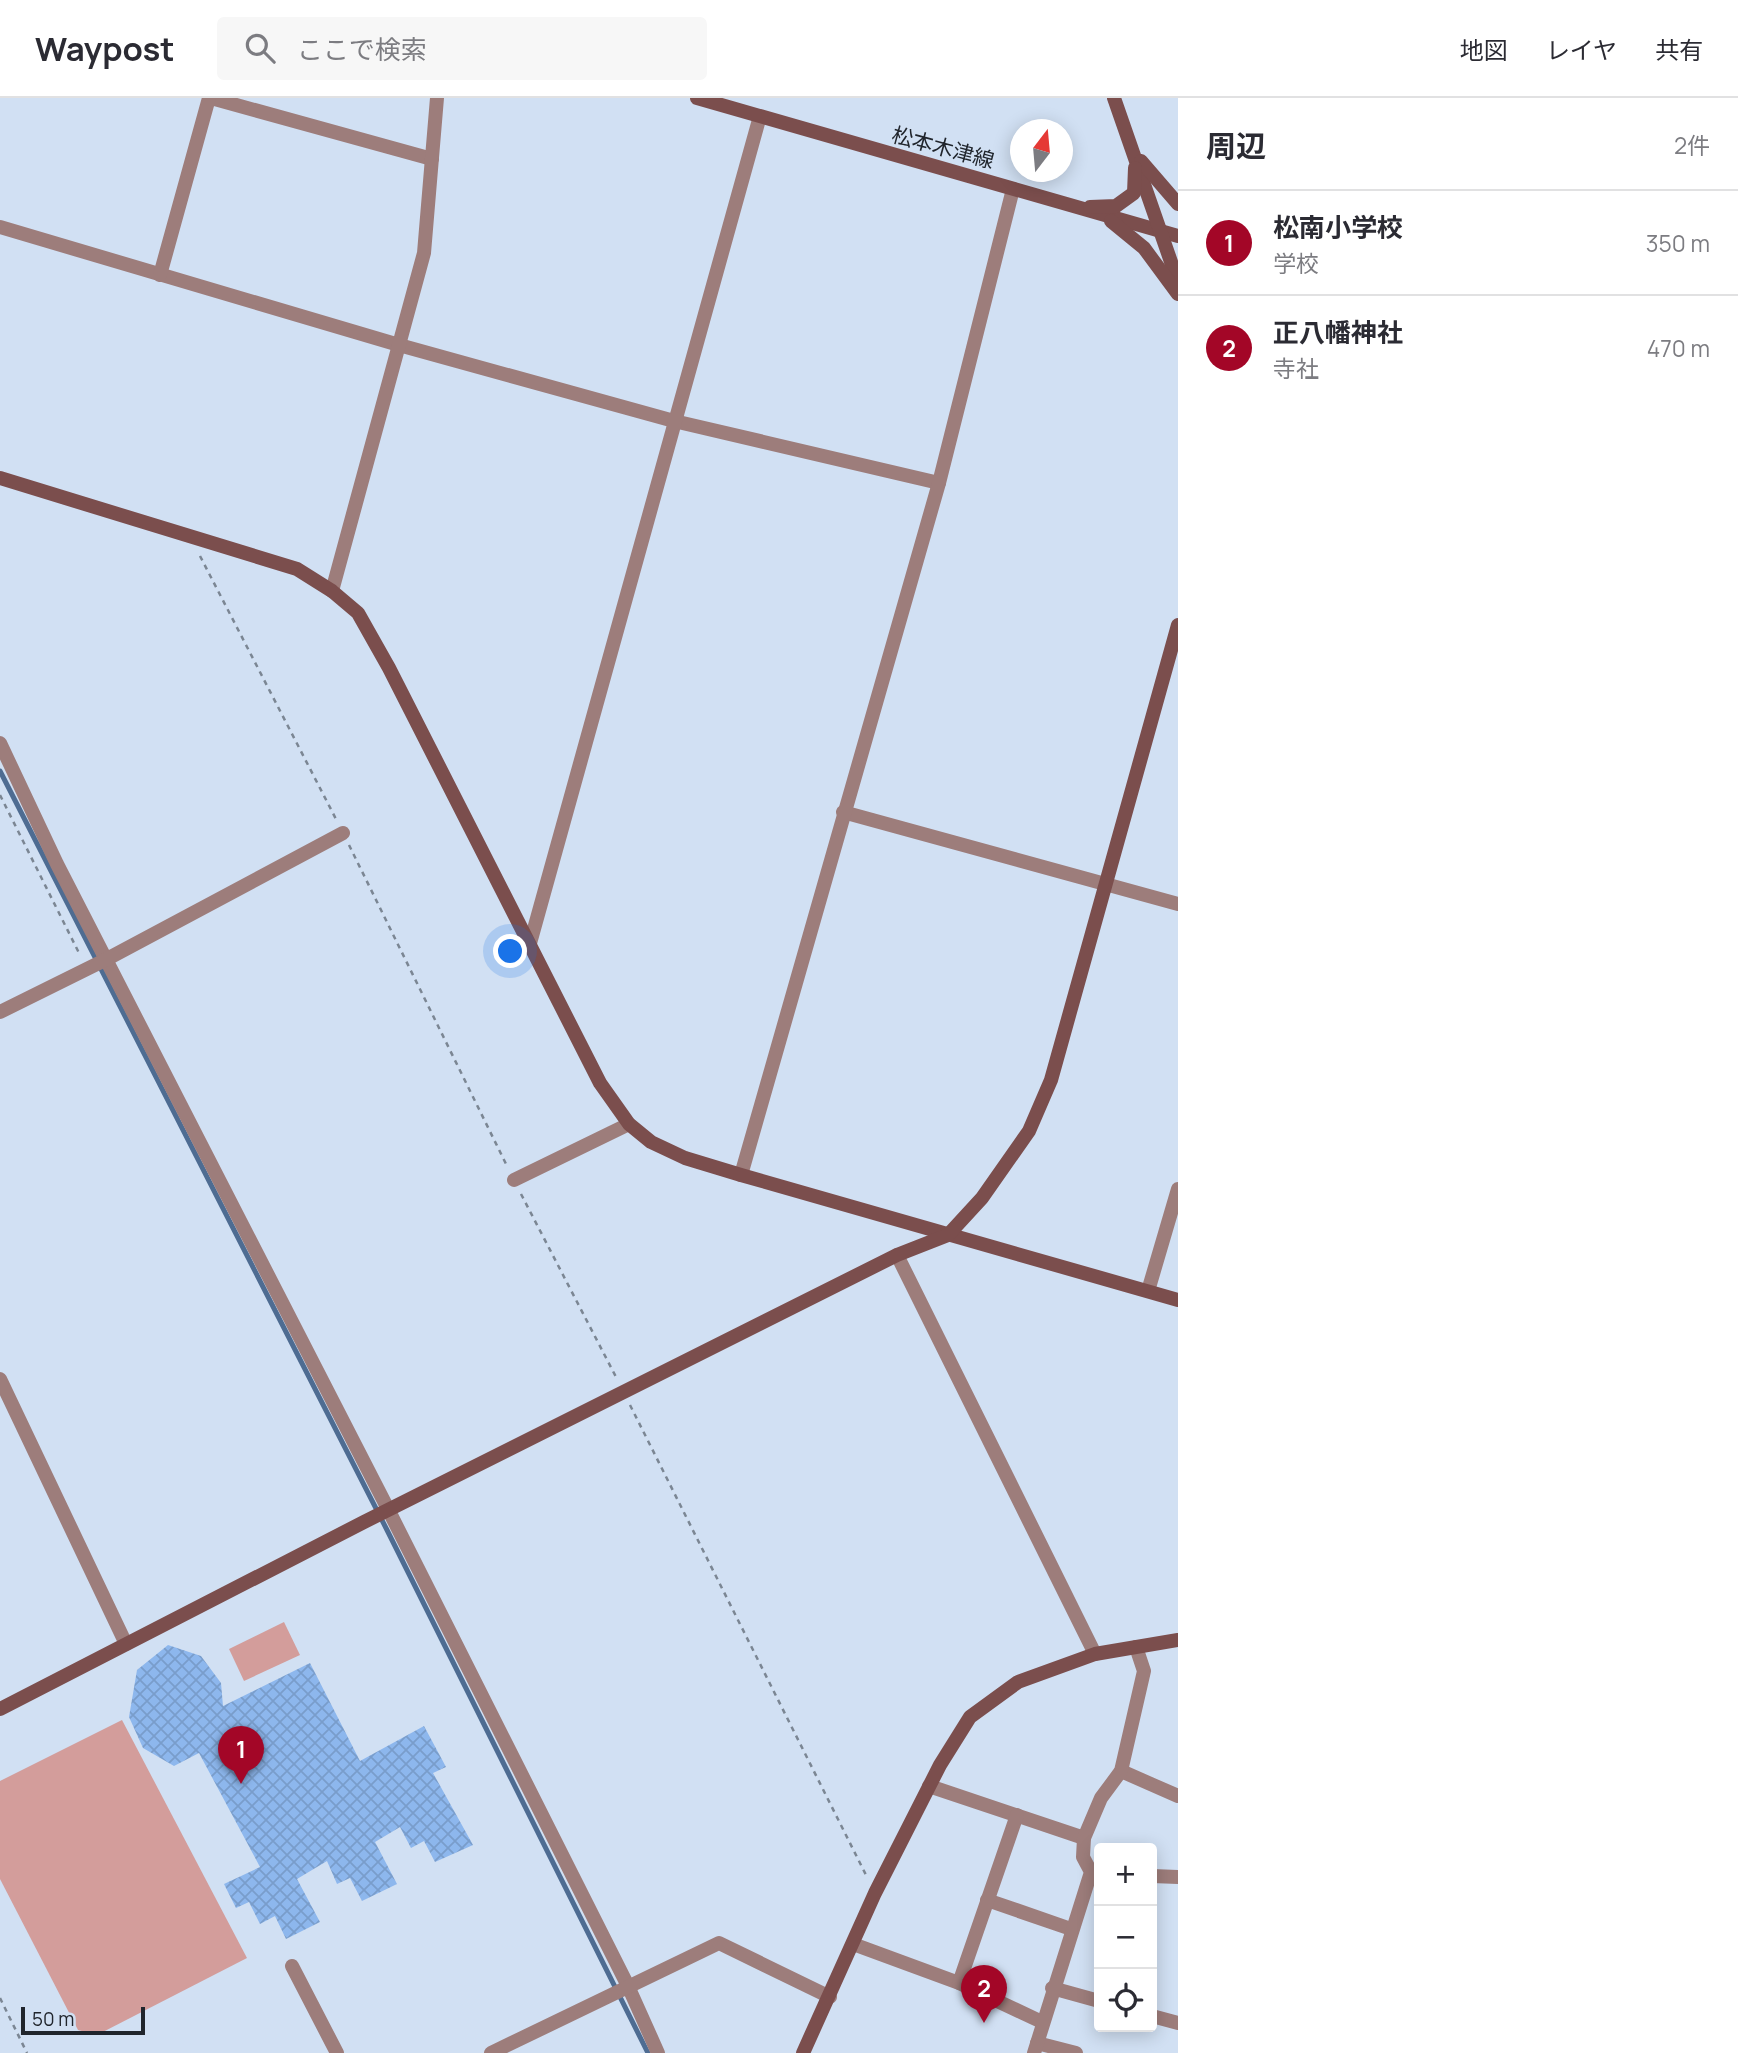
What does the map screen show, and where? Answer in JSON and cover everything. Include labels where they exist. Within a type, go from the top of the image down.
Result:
[{"type":"street","points":[[160,275],[210,98],[432,159]]},
{"type":"street","points":[[332,591],[424,253],[437,98]]},
{"type":"street","name":"松本木津線","points":[[697,98],[1178,236]]},
{"type":"street","points":[[1114,98],[1178,282]]},
{"type":"street","points":[[529,947],[760,116]]},
{"type":"street","points":[[1133,152],[1178,204]]},
{"type":"street","points":[[1081,207],[1116,206],[1135,193],[1133,152]]},
{"type":"street","points":[[741,1175],[939,483],[1013,189]]},
{"type":"street","points":[[1096,213],[1121,226],[1144,248],[1178,294]]},
{"type":"street","points":[[0,227],[399,345],[674,421],[939,483]]},
{"type":"street","points":[[0,478],[297,569],[332,591],[358,613],[390,668],[600,1083],[629,1124],[651,1142],[685,1158],[741,1175],[1178,1300]]},
{"type":"street","points":[[0,1709],[388,1509],[897,1255],[948,1234],[982,1198],[1029,1130],[1051,1080],[1178,625]]},
{"type":"street","points":[[0,743],[105,960],[388,1509],[658,2053]]},
{"type":"street","points":[[844,812],[1178,904]]},
{"type":"street","points":[[0,1012],[105,960],[343,833]]},
{"type":"street","points":[[514,1180],[629,1124]]},
{"type":"street","points":[[1148,1291],[1178,1189]]},
{"type":"street","points":[[897,1255],[1095,1654]]},
{"type":"street","points":[[0,1379],[126,1644]]},
{"type":"street","points":[[803,2053],[875,1893],[929,1786],[970,1717],[1018,1682],[1095,1654],[1178,1640]]},
{"type":"street","points":[[1094,1871],[1083,1857],[1084,1838],[1101,1798],[1121,1771],[1144,1671],[1136,1647]]},
{"type":"street","points":[[1121,1771],[1177,1795]]},
{"type":"street","points":[[929,1786],[1084,1838]]},
{"type":"street","points":[[959,1983],[1017,1815]]},
{"type":"street","points":[[1076,2053],[1035,2048],[1071,1928],[1094,1874]]},
{"type":"street","points":[[1157,1876],[1178,1877]]},
{"type":"street","points":[[987,1900],[1071,1928]]},
{"type":"street","points":[[492,2053],[719,1943],[830,1997]]},
{"type":"street","points":[[853,1944],[959,1983],[1042,2022]]},
{"type":"street","points":[[292,1966],[337,2053]]},
{"type":"street","points":[[1052,1988],[1094,2000]]},
{"type":"street","points":[[1157,2017],[1178,2023]]},
{"type":"path","points":[[190,537],[343,833],[514,1180],[624,1392],[875,1893]]},
{"type":"path","points":[[0,795],[87,969]]},
{"type":"path","points":[[0,1998],[27,2053]]},
{"type":"shaded area","points":[[284,1622],[300,1655],[244,1681],[229,1649]]},
{"type":"shaded area","points":[[122,1720],[247,1958],[97,2035],[78,2030],[0,1879],[0,1781]]},
{"type":"building","points":[[168,1645],[201,1656],[221,1683],[223,1706],[310,1663],[360,1761],[424,1726],[446,1767],[433,1773],[473,1845],[435,1862],[424,1841],[411,1848],[400,1827],[375,1842],[397,1884],[362,1901],[350,1878],[337,1884],[327,1861],[297,1879],[320,1922],[286,1939],[275,1916],[260,1924],[249,1902],[236,1908],[224,1884],[260,1867],[199,1753],[174,1766],[143,1748],[129,1717],[137,1670]]},
{"type":"waterway","points":[[0,771],[387,1530],[648,2053]]},
{"type":"place","name":"松南小学校","points":[[241,1784]]},
{"type":"place","name":"正八幡神社","points":[[984,2023]]}]
